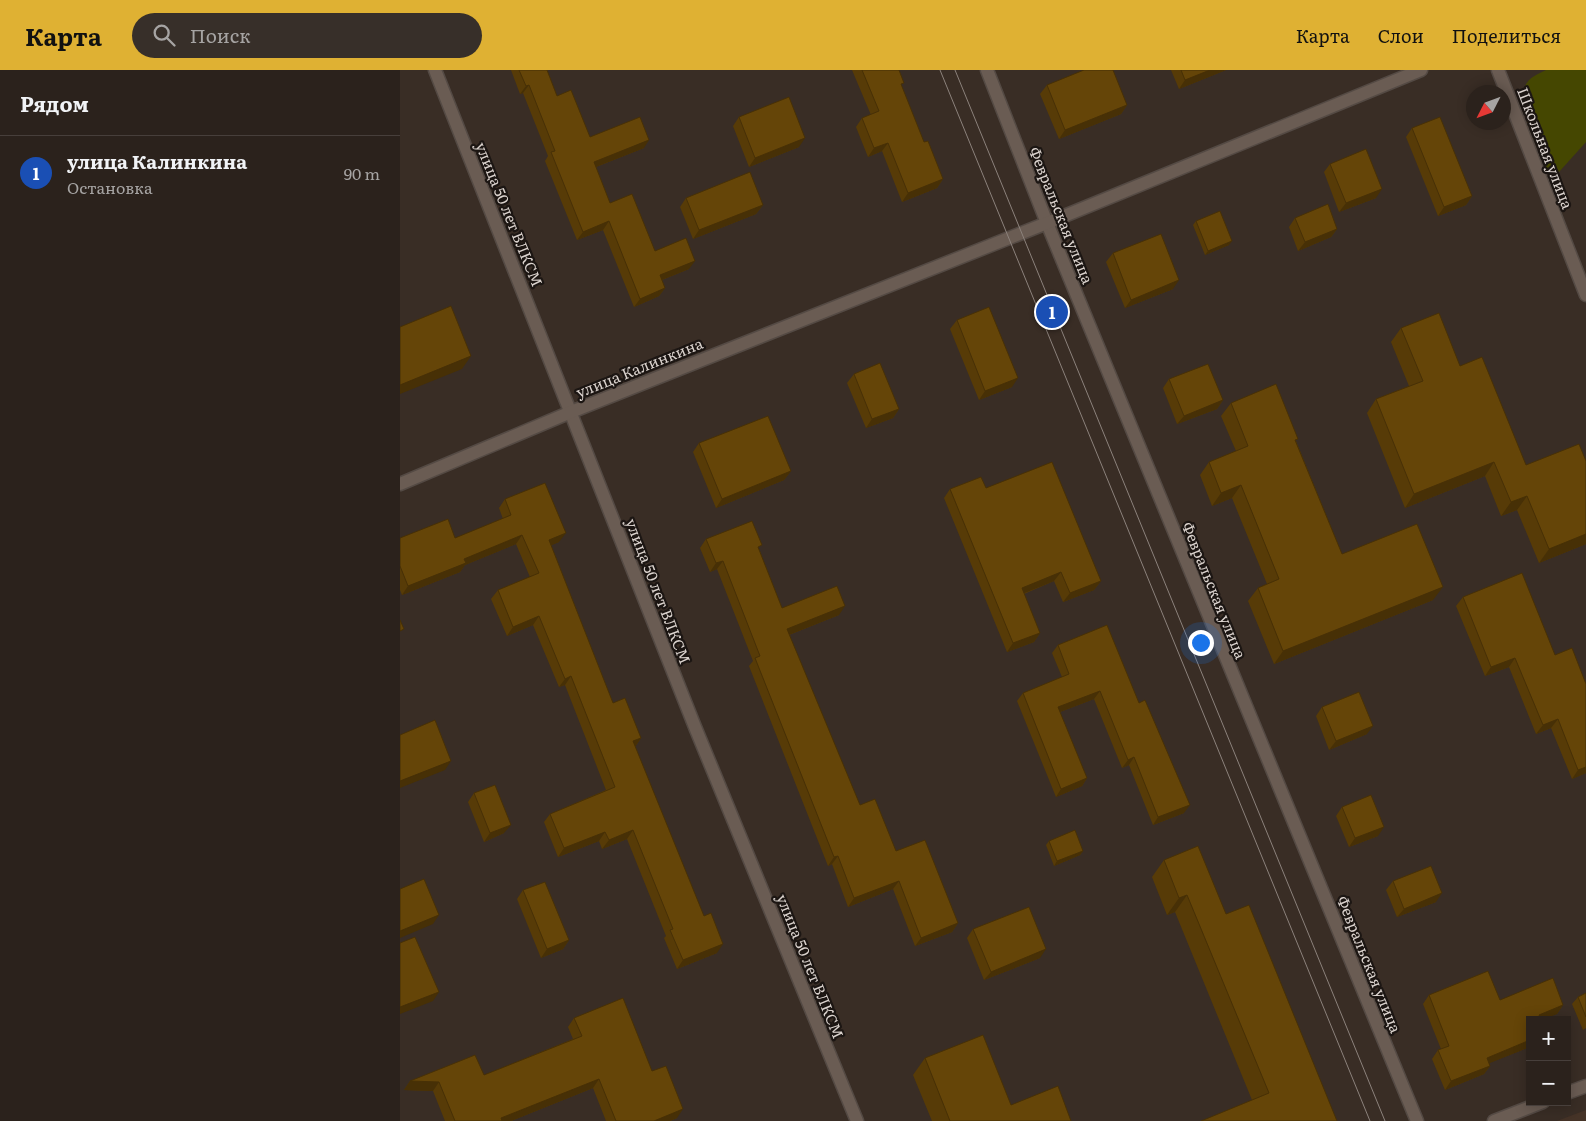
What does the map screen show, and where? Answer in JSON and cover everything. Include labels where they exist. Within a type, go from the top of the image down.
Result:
[{"type":"street","name":"улица 50 лет ВЛКСМ","points":[[435,70],[695,728],[857,1121]]},
{"type":"street","name":"Февральская улица","points":[[987,70],[1047,223],[1417,1121]]},
{"type":"street","name":"улица Калинкина","points":[[400,484],[571,412],[1047,223],[1421,70]]},
{"type":"street","name":"Школьная улица","points":[[1498,70],[1586,294]]},
{"type":"street","points":[[1571,1092],[1586,1086]]},
{"type":"street","points":[[1494,1121],[1533,1106]]},
{"type":"shaded area","points":[[1546,70],[1586,70],[1586,142],[1559,172],[1547,171],[1530,128],[1523,104],[1525,86],[1529,80]]},
{"type":"shaded area","points":[[1586,1110],[1586,1121],[1557,1121]]},
{"type":"building","points":[[519,70],[547,70],[557,96],[571,90],[590,137],[640,117],[649,140],[594,162],[610,203],[632,194],[655,251],[686,238],[695,261],[660,275],[665,288],[640,299],[609,221],[583,232],[551,152],[555,151],[529,85],[526,86]]},
{"type":"building","points":[[862,70],[899,70],[904,83],[901,84],[924,142],[928,141],[943,179],[908,193],[888,143],[874,148],[862,118],[879,111]]},
{"type":"building","points":[[1084,70],[1113,70],[1127,105],[1065,130],[1047,85]]},
{"type":"building","points":[[1181,70],[1210,70],[1185,80]]},
{"type":"building","points":[[789,97],[805,138],[755,158],[739,117]]},
{"type":"building","points":[[1440,117],[1472,196],[1444,207],[1412,128]]},
{"type":"building","points":[[1366,149],[1382,189],[1346,203],[1330,164]]},
{"type":"building","points":[[750,172],[763,205],[699,230],[686,198]]},
{"type":"building","points":[[1328,204],[1337,229],[1305,242],[1295,218]]},
{"type":"building","points":[[1220,211],[1232,241],[1208,251],[1196,221]]},
{"type":"building","points":[[1161,234],[1179,280],[1131,300],[1113,253]]},
{"type":"building","points":[[451,306],[471,356],[400,385],[400,327]]},
{"type":"building","points":[[989,307],[1018,378],[985,391],[957,320]]},
{"type":"building","points":[[1439,313],[1460,366],[1482,357],[1526,465],[1579,444],[1586,461],[1586,534],[1549,549],[1527,496],[1511,502],[1494,462],[1414,494],[1376,399],[1423,381],[1401,328]]},
{"type":"building","points":[[880,363],[899,409],[872,419],[854,374]]},
{"type":"building","points":[[1208,364],[1223,400],[1184,416],[1169,379]]},
{"type":"building","points":[[1276,384],[1298,439],[1295,440],[1342,554],[1417,524],[1443,587],[1283,651],[1258,588],[1279,579],[1241,485],[1221,493],[1209,462],[1248,446],[1231,403]]},
{"type":"building","points":[[768,416],[791,471],[722,499],[699,443]]},
{"type":"building","points":[[1052,462],[1101,581],[1070,593],[1061,572],[1022,588],[1040,633],[1013,643],[950,489],[981,477],[986,488]]},
{"type":"building","points":[[545,483],[566,533],[549,540],[613,703],[625,698],[641,738],[633,741],[704,916],[711,913],[723,944],[683,960],[670,930],[673,929],[633,830],[609,840],[605,832],[564,848],[550,814],[615,787],[571,676],[565,679],[539,616],[513,627],[498,590],[539,573],[522,535],[464,559],[466,563],[408,586],[400,566],[400,538],[448,519],[455,538],[511,515],[505,499]]},
{"type":"building","points":[[752,521],[762,545],[758,547],[782,608],[837,586],[845,606],[787,629],[860,805],[875,799],[896,851],[925,840],[958,923],[921,938],[899,881],[854,898],[838,856],[834,857],[755,658],[760,656],[723,561],[716,563],[706,539]]},
{"type":"building","points":[[1522,573],[1555,655],[1572,648],[1586,684],[1586,767],[1578,770],[1558,719],[1543,725],[1515,658],[1491,667],[1463,597]]},
{"type":"building","points":[[400,620],[404,629],[400,631]]},
{"type":"building","points":[[1107,625],[1139,703],[1145,700],[1190,805],[1158,817],[1134,757],[1128,760],[1100,691],[1058,707],[1087,778],[1061,789],[1023,693],[1069,674],[1058,645]]},
{"type":"building","points":[[1359,692],[1373,726],[1336,741],[1322,707]]},
{"type":"building","points":[[435,720],[451,761],[400,781],[400,735]]},
{"type":"building","points":[[495,785],[511,825],[490,833],[474,793]]},
{"type":"building","points":[[1371,795],[1384,827],[1355,838],[1342,807]]},
{"type":"building","points":[[1075,830],[1083,851],[1057,861],[1049,841]]},
{"type":"building","points":[[1198,846],[1226,914],[1249,905],[1337,1121],[1201,1121],[1269,1093],[1187,895],[1179,898],[1164,860]]},
{"type":"building","points":[[1431,866],[1442,893],[1404,909],[1393,881]]},
{"type":"building","points":[[424,879],[439,915],[400,931],[400,889]]},
{"type":"building","points":[[545,882],[569,940],[547,949],[523,890]]},
{"type":"building","points":[[1029,907],[1046,949],[991,972],[973,929]]},
{"type":"building","points":[[415,937],[439,992],[400,1007],[400,943]]},
{"type":"building","points":[[1488,971],[1500,1000],[1553,978],[1563,1005],[1539,1016],[1526,1016],[1526,1042],[1487,1058],[1490,1066],[1451,1081],[1438,1050],[1449,1046],[1429,995]]},
{"type":"building","points":[[1586,993],[1586,1017],[1578,997]]},
{"type":"building","points":[[623,998],[652,1071],[666,1066],[683,1109],[654,1121],[616,1121],[599,1079],[501,1118],[502,1121],[455,1121],[439,1082],[410,1081],[475,1055],[484,1075],[582,1036],[574,1018]]},
{"type":"building","points":[[983,1035],[1011,1105],[1058,1086],[1071,1121],[950,1121],[925,1058]]},
{"type":"tram line","points":[[940,70],[1370,1121]]},
{"type":"tram line","points":[[955,70],[1385,1121]]},
{"type":"place","name":"улица Калинкина","points":[[1052,312]]}]
